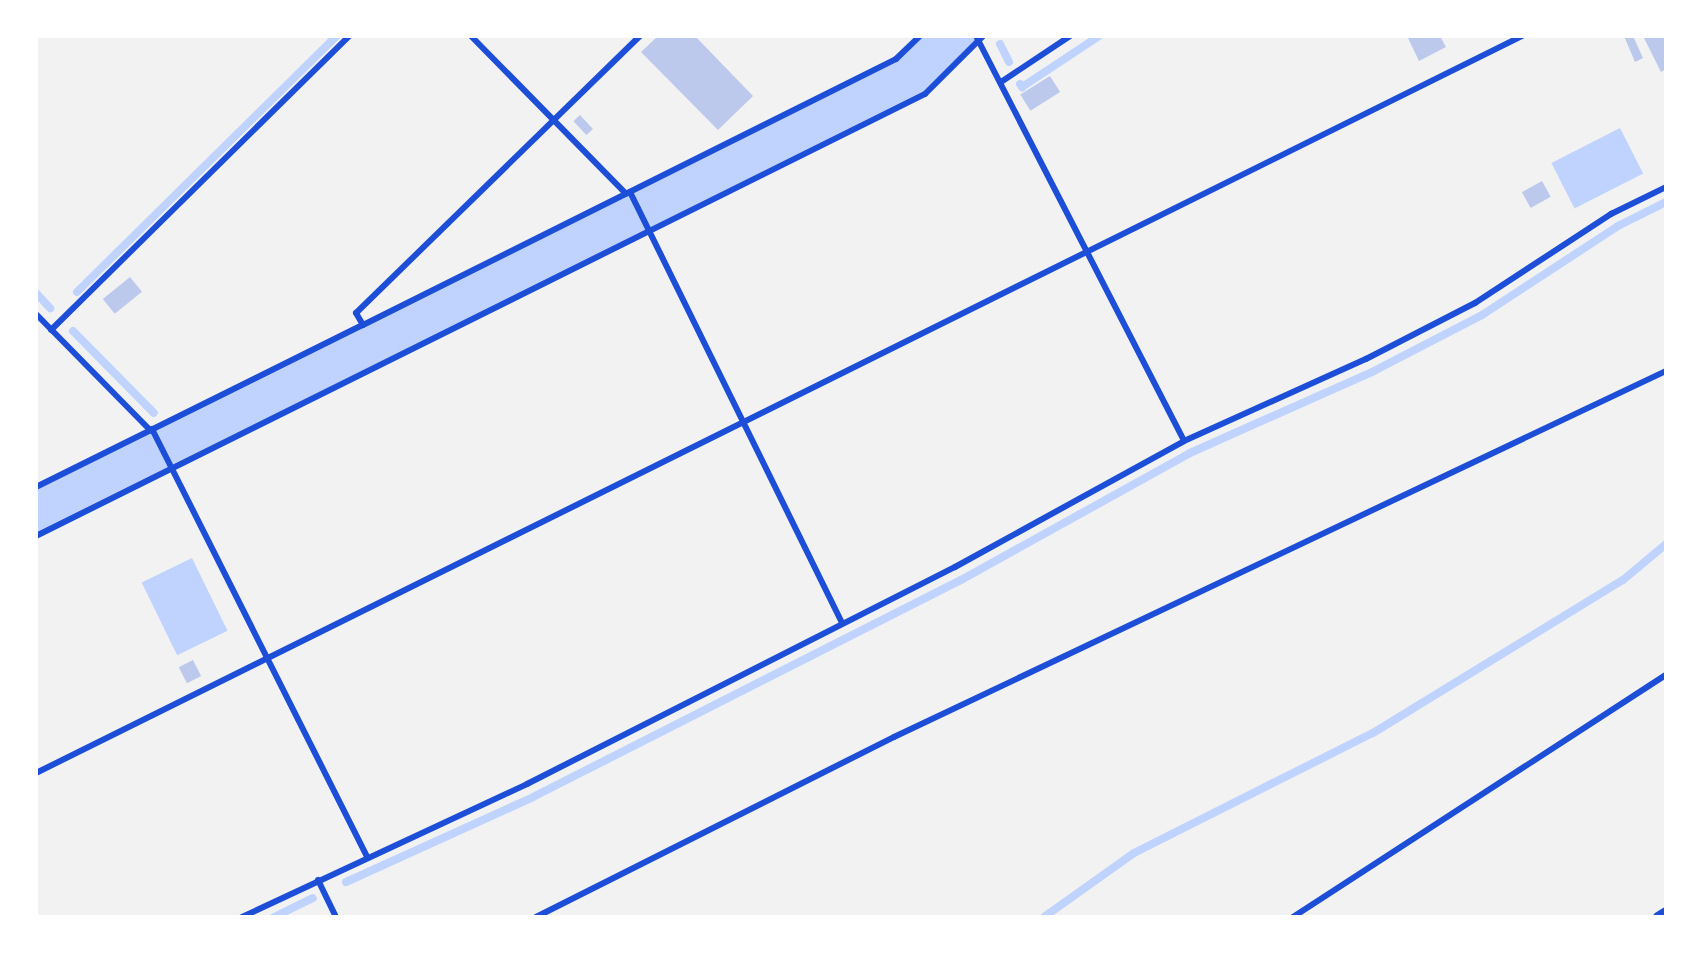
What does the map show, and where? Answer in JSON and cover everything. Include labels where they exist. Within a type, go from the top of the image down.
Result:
[{"type":"street","points":[[51,330],[350,36]]},
{"type":"street","points":[[471,36],[633,199],[842,622]]},
{"type":"street","points":[[363,325],[356,313],[640,36]]},
{"type":"street","points":[[36,487],[896,59],[920,36]]},
{"type":"street","points":[[1001,82],[1070,36]]},
{"type":"street","points":[[36,773],[1521,36]]},
{"type":"street","points":[[36,536],[925,94],[980,37],[1184,441]]},
{"type":"street","points":[[242,917],[367,856],[527,784],[842,622],[955,567],[1184,441],[1366,359],[1475,303],[1611,214],[1666,187]]},
{"type":"street","points":[[36,314],[156,437],[367,856]]},
{"type":"street","points":[[536,917],[894,737],[1666,371]]},
{"type":"street","points":[[1293,917],[1666,675]]},
{"type":"street","points":[[318,880],[336,917]]},
{"type":"street","points":[[1658,917],[1666,912]]},
{"type":"water","points":[[1620,128],[1643,173],[1575,208],[1551,163]]},
{"type":"water","points":[[192,558],[228,631],[177,655],[142,583]]},
{"type":"building","points":[[658,36],[695,36],[753,96],[718,130],[641,52]]},
{"type":"building","points":[[1407,36],[1440,36],[1446,47],[1419,61]]},
{"type":"building","points":[[1624,36],[1633,36],[1643,58],[1635,62]]},
{"type":"building","points":[[1643,36],[1666,36],[1666,69],[1661,72]]},
{"type":"building","points":[[1050,76],[1060,92],[1030,111],[1020,95]]},
{"type":"building","points":[[580,115],[593,129],[586,135],[573,121]]},
{"type":"building","points":[[1542,181],[1551,197],[1531,208],[1522,192]]},
{"type":"building","points":[[130,277],[142,292],[115,314],[103,299]]},
{"type":"building","points":[[193,660],[201,676],[187,683],[179,667]]},
{"type":"waterway","points":[[77,292],[337,36]]},
{"type":"waterway","points":[[36,512],[909,78],[952,36]]},
{"type":"waterway","points":[[1020,84],[1022,87],[1099,36]]},
{"type":"waterway","points":[[1000,44],[1009,62]]},
{"type":"waterway","points":[[346,882],[533,797],[961,580],[1190,453],[1372,372],[1482,315],[1618,226],[1666,202]]},
{"type":"waterway","points":[[36,293],[50,308]]},
{"type":"waterway","points":[[73,331],[154,413]]},
{"type":"waterway","points":[[170,429],[180,440]]},
{"type":"waterway","points":[[1044,917],[1134,853],[1373,733],[1623,580],[1666,544]]},
{"type":"waterway","points":[[274,917],[313,898]]}]
